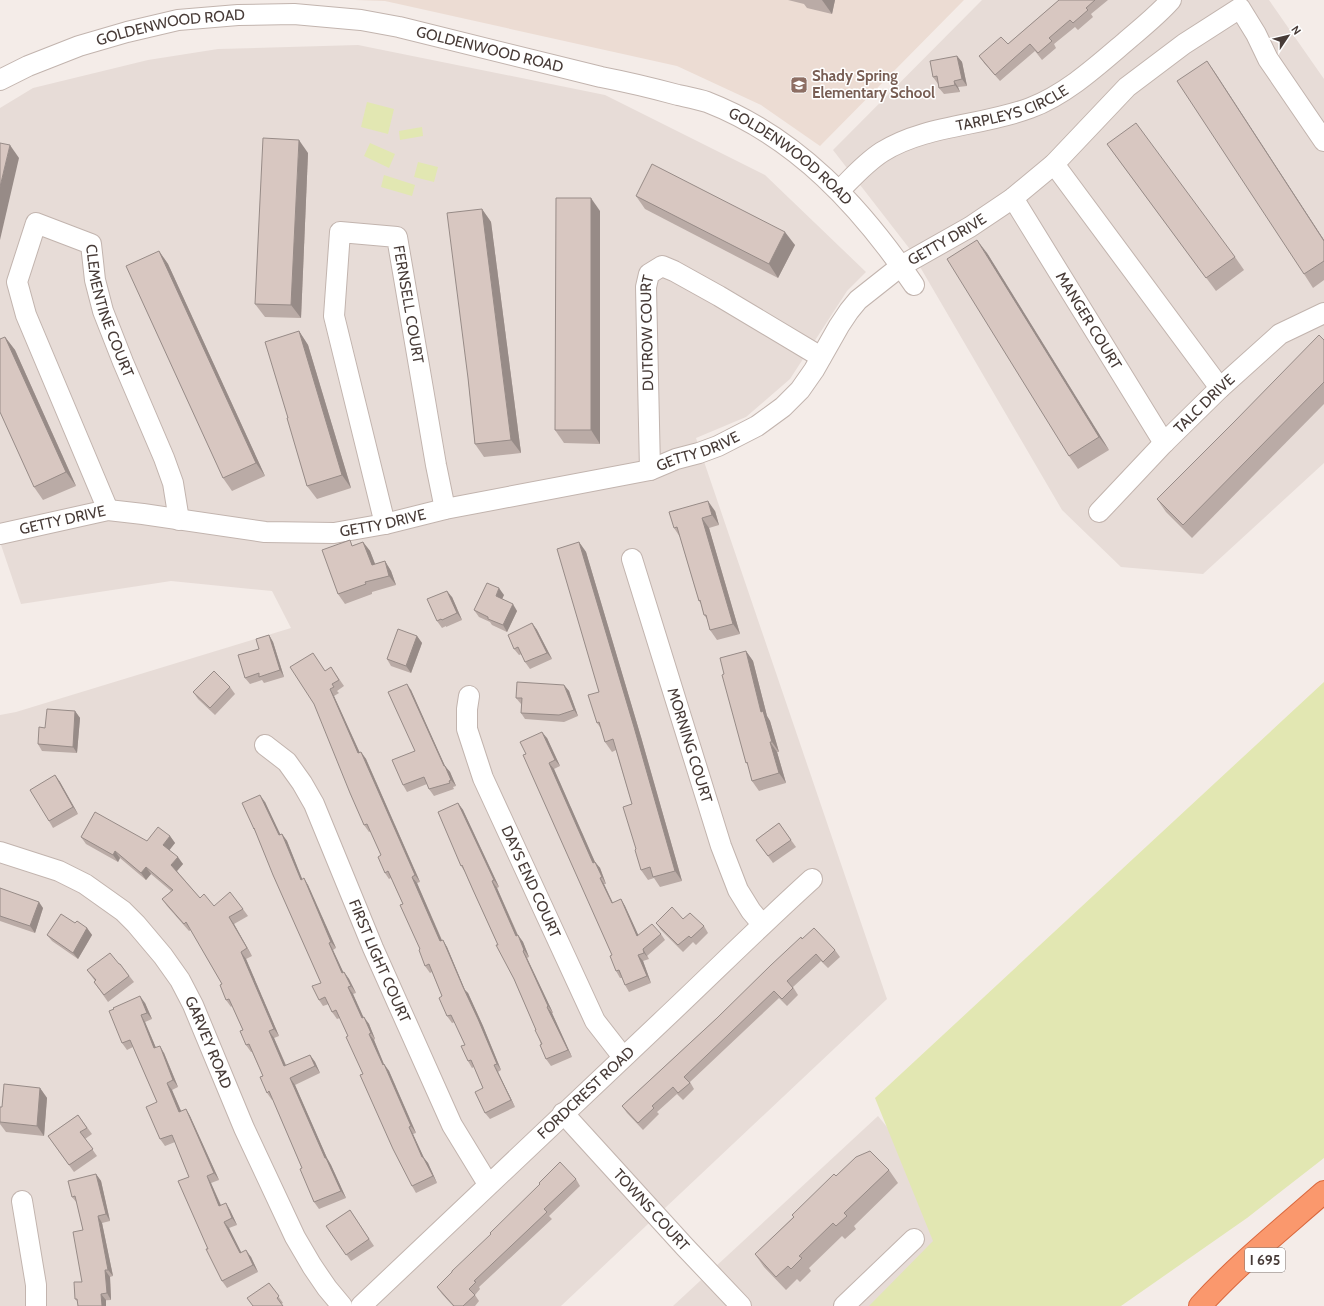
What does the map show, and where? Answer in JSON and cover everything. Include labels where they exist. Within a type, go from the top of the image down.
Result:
[{"type":"highway","points":[[1201,1306],[1218,1286],[1251,1255],[1324,1192]]},
{"type":"highway","name":"I 695","points":[[1201,1306],[1269,1257],[1324,1210]]},
{"type":"street","name":"TARPLEYS CIRCLE","points":[[839,191],[866,164],[883,152],[900,143],[925,135],[996,119],[1031,108],[1059,93],[1091,71],[1160,12],[1171,0]]},
{"type":"street","name":"GETTY DRIVE","points":[[0,534],[108,510],[265,532],[334,533],[385,524],[445,509],[650,470],[676,459],[700,453],[718,446],[757,426],[782,407],[800,390],[814,370],[849,310],[863,296],[901,266],[970,226],[1013,198],[1054,164],[1126,87],[1184,44],[1240,8],[1256,34],[1268,59],[1324,141]]},
{"type":"street","name":"GOLDENWOOD ROAD","points":[[0,80],[28,66],[79,46],[127,32],[178,20],[238,15],[294,14],[361,20],[399,27],[601,77],[630,82],[706,102],[741,118],[778,140],[801,157],[839,191],[873,228],[914,285]]},
{"type":"street","points":[[1054,164],[1220,388]]},
{"type":"street","name":"MANGER COURT","points":[[1013,198],[1164,443]]},
{"type":"street","name":"CLEMENTINE COURT","points":[[108,510],[26,315],[17,282],[36,223],[91,244],[95,280],[103,311],[164,458],[173,483],[179,520]]},
{"type":"street","name":"FERNSELL COURT","points":[[385,524],[334,316],[340,232],[397,237],[436,465],[445,509]]},
{"type":"street","name":"DUTROW COURT","points":[[650,470],[646,287],[649,274],[655,269],[662,266],[674,271],[821,357]]},
{"type":"street","name":"TALC DRIVE","points":[[1099,512],[1164,443],[1220,388],[1280,334],[1324,313]]},
{"type":"street","name":"MORNING COURT","points":[[632,559],[721,846],[744,902],[762,924]]},
{"type":"street","name":"DAYS END COURT","points":[[469,696],[467,709],[467,729],[483,778],[595,1021],[623,1057]]},
{"type":"street","name":"FIRST LIGHT COURT","points":[[265,745],[287,762],[302,783],[314,804],[373,948],[452,1125],[488,1184]]},
{"type":"street","name":"GARVEY ROAD","points":[[0,852],[59,871],[85,884],[123,911],[163,956],[180,980],[193,1005],[244,1128],[296,1238],[312,1266],[342,1306]]},
{"type":"street","name":"FORDCREST ROAD","points":[[361,1306],[488,1184],[699,986],[762,924],[812,879]]},
{"type":"street","name":"TOWNS COURT","points":[[563,1113],[741,1306]]},
{"type":"street","points":[[22,1200],[36,1285],[36,1306]]},
{"type":"street","points":[[844,1306],[914,1239]]},
{"type":"shaded area","name":"Shady Spring Elementary School","points":[[355,0],[964,0],[820,146],[761,105],[677,66],[385,1]]},
{"type":"shaded area","points":[[982,0],[1269,0],[1324,79],[1324,463],[1203,574],[1121,567],[1062,510],[909,248],[833,150]]},
{"type":"shaded area","points":[[358,45],[605,95],[765,175],[866,272],[847,291],[790,379],[746,417],[696,438],[887,999],[561,1306],[0,1306],[0,715],[16,712],[291,628],[272,591],[171,581],[21,604],[0,542],[0,108],[33,88],[148,60],[218,49]]},
{"type":"shaded area","points":[[878,1116],[895,1137],[946,1241],[879,1306],[673,1306]]},
{"type":"green space","points":[[367,102],[394,109],[388,134],[361,127]]},
{"type":"green space","points":[[422,127],[423,136],[400,140],[399,131]]},
{"type":"green space","points":[[370,143],[395,154],[389,168],[364,156]]},
{"type":"green space","points":[[418,162],[438,167],[434,182],[414,177]]},
{"type":"green space","points":[[384,175],[415,185],[412,196],[381,187]]},
{"type":"green space","points":[[1324,682],[1324,1158],[1247,1218],[1121,1306],[869,1306],[933,1241],[875,1098]]},
{"type":"building","points":[[1059,0],[1095,0],[1086,8],[1088,10],[1073,23],[1070,20],[1049,38],[1052,41],[1038,53],[1030,44],[995,75],[979,56],[1001,37],[1008,44]]},
{"type":"building","points":[[957,56],[962,79],[954,81],[955,85],[939,88],[937,76],[933,77],[930,61]]},
{"type":"building","points":[[1207,61],[1324,241],[1324,261],[1304,274],[1177,81]]},
{"type":"building","points":[[1136,123],[1235,257],[1206,278],[1107,144]]},
{"type":"building","points":[[263,138],[299,140],[291,305],[255,304]]},
{"type":"building","points":[[0,143],[10,145],[0,187]]},
{"type":"building","points":[[652,164],[785,232],[769,264],[636,196]]},
{"type":"building","points":[[556,198],[591,198],[591,430],[555,430]]},
{"type":"building","points":[[482,209],[511,440],[475,444],[447,213]]},
{"type":"building","points":[[977,240],[1099,437],[1069,456],[947,259]]},
{"type":"building","points":[[159,251],[256,463],[223,478],[126,266]]},
{"type":"building","points":[[299,331],[342,475],[307,486],[265,342]]},
{"type":"building","points":[[1319,335],[1324,340],[1324,382],[1183,525],[1157,499]]},
{"type":"building","points":[[5,337],[66,472],[34,487],[0,412],[0,339]]},
{"type":"building","points":[[708,501],[712,515],[702,518],[733,624],[710,630],[706,615],[704,615],[700,600],[699,601],[677,527],[674,528],[669,512]]},
{"type":"building","points":[[350,540],[352,546],[363,542],[372,565],[385,561],[389,576],[365,582],[366,584],[338,594],[322,550]]},
{"type":"building","points":[[579,542],[675,871],[653,877],[650,867],[641,870],[623,807],[632,804],[613,739],[605,742],[588,695],[599,692],[557,549]]},
{"type":"building","points":[[487,583],[499,588],[496,596],[513,604],[503,625],[488,619],[488,617],[474,610]]},
{"type":"building","points":[[447,591],[457,613],[437,621],[427,599]]},
{"type":"building","points":[[532,623],[547,653],[525,662],[518,647],[514,649],[508,635]]},
{"type":"building","points":[[398,629],[417,636],[406,666],[387,659]]},
{"type":"building","points":[[269,635],[280,670],[259,677],[259,673],[245,678],[238,655],[259,649],[256,639]]},
{"type":"building","points":[[746,651],[761,712],[763,711],[779,773],[752,781],[722,675],[724,674],[720,658]]},
{"type":"building","points":[[313,653],[325,671],[331,667],[339,680],[332,684],[334,687],[330,689],[358,753],[361,752],[415,875],[412,877],[440,941],[443,940],[497,1064],[494,1065],[511,1100],[485,1113],[475,1092],[483,1088],[471,1060],[468,1061],[461,1046],[465,1045],[451,1015],[447,1016],[439,998],[442,996],[429,964],[425,966],[419,950],[420,949],[400,905],[403,904],[388,871],[385,873],[378,857],[381,855],[367,824],[364,825],[314,704],[290,667]]},
{"type":"building","points":[[214,671],[230,687],[210,708],[193,692]]},
{"type":"building","points":[[517,682],[564,685],[574,710],[559,715],[521,713],[522,698],[516,698]]},
{"type":"building","points":[[407,684],[445,766],[451,780],[449,781],[450,783],[429,789],[424,777],[403,785],[392,760],[415,751],[388,692]]},
{"type":"building","points":[[47,709],[75,711],[73,747],[38,744],[39,727],[45,728]]},
{"type":"building","points":[[542,732],[555,760],[549,763],[593,863],[595,862],[602,877],[600,878],[612,903],[621,899],[637,936],[652,924],[661,934],[643,949],[644,953],[638,955],[647,976],[625,985],[619,970],[616,971],[610,956],[612,955],[523,755],[526,754],[520,742]]},
{"type":"building","points":[[55,775],[73,807],[49,821],[30,790]]},
{"type":"building","points":[[260,795],[279,835],[282,834],[301,880],[304,878],[331,942],[329,943],[342,973],[344,972],[351,986],[348,987],[362,1018],[364,1017],[371,1033],[369,1034],[411,1126],[409,1127],[422,1157],[433,1176],[412,1186],[393,1149],[360,1075],[363,1074],[346,1037],[348,1036],[336,1010],[332,1012],[325,997],[319,1000],[312,986],[321,983],[242,803]]},
{"type":"building","points":[[458,803],[494,880],[492,881],[516,936],[518,935],[524,950],[523,951],[548,1006],[547,1007],[568,1050],[546,1059],[540,1045],[542,1044],[514,979],[496,945],[498,945],[462,865],[461,866],[438,812]]},
{"type":"building","points":[[95,812],[147,841],[158,827],[170,836],[163,845],[178,857],[171,865],[200,898],[204,894],[214,906],[230,892],[243,909],[229,917],[247,948],[241,952],[274,1029],[269,1031],[284,1066],[310,1055],[315,1066],[290,1078],[341,1191],[314,1202],[300,1169],[302,1168],[269,1091],[267,1093],[260,1077],[263,1076],[249,1044],[246,1045],[240,1031],[243,1030],[229,999],[226,1000],[220,985],[222,984],[186,922],[184,924],[162,899],[173,890],[146,867],[141,873],[115,851],[113,855],[81,837]]},
{"type":"building","points":[[779,823],[791,840],[768,856],[756,840]]},
{"type":"building","points":[[0,888],[39,902],[30,926],[0,916]]},
{"type":"building","points":[[672,907],[683,919],[690,913],[704,926],[691,938],[689,936],[678,945],[656,923]]},
{"type":"building","points":[[61,914],[75,923],[77,921],[87,928],[73,953],[47,935]]},
{"type":"building","points":[[814,928],[835,950],[823,962],[816,954],[787,981],[793,988],[782,999],[774,991],[684,1077],[690,1083],[678,1093],[673,1087],[652,1106],[654,1108],[638,1123],[622,1106],[717,1018],[801,937],[802,939]]},
{"type":"building","points":[[110,953],[129,976],[104,995],[94,982],[96,980],[87,970]]},
{"type":"building","points":[[140,996],[147,1013],[141,1015],[154,1048],[160,1046],[173,1080],[167,1083],[179,1112],[186,1109],[214,1173],[207,1176],[219,1206],[226,1203],[232,1218],[224,1222],[240,1253],[246,1250],[253,1265],[222,1281],[206,1249],[208,1249],[178,1181],[189,1177],[172,1135],[160,1139],[146,1107],[157,1102],[130,1040],[122,1043],[109,1011]]},
{"type":"building","points":[[4,1084],[40,1088],[37,1126],[0,1122],[0,1107],[2,1107]]},
{"type":"building","points":[[78,1115],[87,1128],[80,1132],[93,1149],[69,1165],[48,1136]]},
{"type":"building","points":[[870,1151],[889,1170],[844,1213],[847,1216],[836,1226],[833,1223],[799,1256],[802,1258],[791,1269],[788,1266],[776,1277],[755,1254],[794,1217],[792,1215],[834,1174],[836,1176],[856,1157]]},
{"type":"building","points":[[560,1162],[576,1179],[544,1209],[547,1212],[474,1281],[476,1282],[469,1289],[475,1295],[463,1306],[454,1306],[437,1287],[491,1234],[490,1233],[540,1184],[539,1183]]},
{"type":"building","points":[[96,1174],[106,1214],[98,1216],[108,1270],[105,1270],[107,1293],[101,1294],[102,1306],[78,1306],[77,1299],[75,1299],[74,1282],[82,1282],[73,1232],[83,1230],[75,1196],[72,1197],[68,1181]]},
{"type":"building","points":[[350,1210],[369,1239],[346,1255],[326,1226]]},
{"type":"building","points":[[269,1283],[279,1296],[277,1298],[283,1306],[253,1306],[247,1298]]},
{"type":"place","name":"Shady Spring Elementary School","points":[[799,85]]}]
